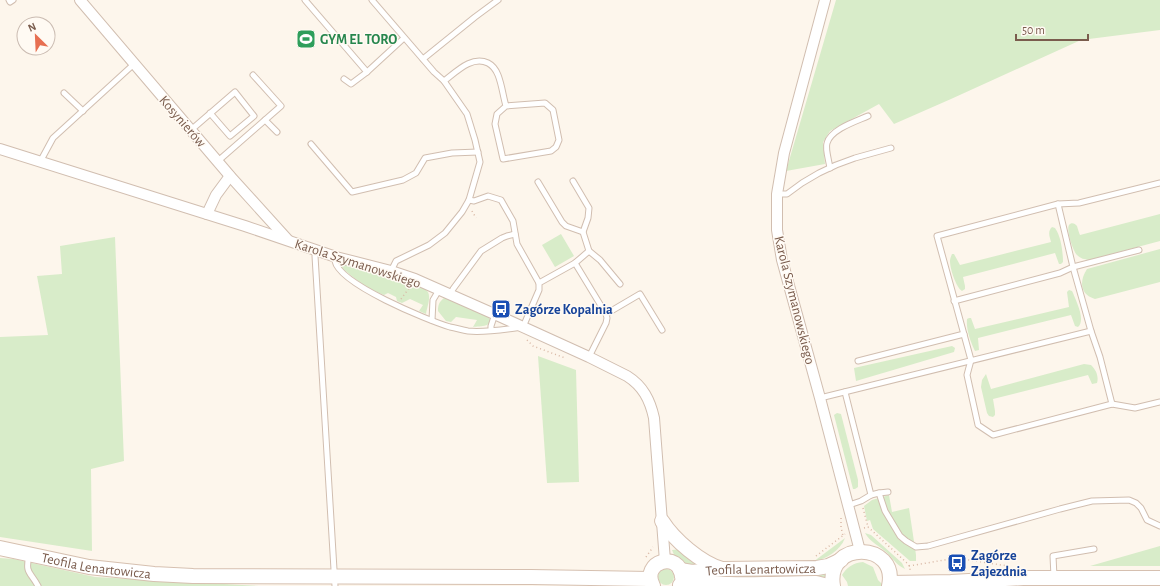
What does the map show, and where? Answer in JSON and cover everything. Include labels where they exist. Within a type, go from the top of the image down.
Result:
[{"type":"street","name":"Kosynierów","points":[[80,0],[230,176],[288,241]]},
{"type":"street","name":"Karola Szymanowskiego","points":[[824,0],[784,153],[777,194],[777,230],[779,246],[849,504],[860,551]]},
{"type":"street","name":"Karola Szymanowskiego","points":[[0,149],[207,214],[336,257],[390,270],[415,279],[589,357],[633,380],[645,392],[654,418],[665,561]]},
{"type":"street","points":[[207,214],[216,195],[230,176]]},
{"type":"street","points":[[662,521],[674,535],[702,560],[722,569]]},
{"type":"street","name":"Teofila Lenartowicza","points":[[0,548],[89,567],[154,574],[334,581],[531,579],[652,583]]},
{"type":"street","points":[[860,551],[872,553],[882,560],[889,571],[890,584],[1018,578],[1113,581],[1160,578]]},
{"type":"street","name":"Teofila Lenartowicza","points":[[680,570],[692,572],[722,569],[817,568],[828,566],[841,560],[846,555],[860,551]]},
{"type":"street","points":[[833,586],[834,570],[841,560]]},
{"type":"street","points":[[652,583],[651,573],[655,565],[665,561],[672,562],[680,570],[682,576],[680,585]]},
{"type":"street","name":"Teofila Lenartowicza","points":[[680,585],[705,582],[728,584],[810,583],[828,586]]},
{"type":"lane","points":[[9,0],[10,2],[12,0]]},
{"type":"lane","points":[[305,0],[366,72]]},
{"type":"lane","points":[[372,0],[404,38],[444,81],[467,114],[480,162],[469,200],[462,212],[445,233],[428,245],[396,261],[390,270]]},
{"type":"lane","points":[[423,59],[474,17],[498,0]]},
{"type":"lane","points":[[344,79],[351,84],[404,38]]},
{"type":"lane","points":[[444,81],[458,69],[470,62],[484,61],[491,65],[498,73],[506,106]]},
{"type":"lane","points":[[40,162],[53,138],[134,64]]},
{"type":"lane","points":[[218,161],[280,106],[253,75]]},
{"type":"lane","points":[[191,130],[210,113],[235,92],[254,116],[230,136],[210,113]]},
{"type":"lane","points":[[64,94],[83,111]]},
{"type":"lane","points":[[546,103],[553,110],[559,140],[556,147],[551,151],[503,159],[495,124],[497,114],[506,106],[546,103]]},
{"type":"lane","points":[[830,168],[827,143],[834,132],[868,116]]},
{"type":"lane","points":[[265,120],[277,132]]},
{"type":"lane","points":[[312,144],[352,192],[403,180],[416,173],[425,158],[452,153],[478,152]]},
{"type":"lane","points":[[777,194],[787,194],[802,183],[830,168],[855,158],[891,148]]},
{"type":"lane","points":[[573,181],[589,208],[588,218],[583,232],[589,251],[600,260],[620,284]]},
{"type":"lane","points":[[538,182],[562,222],[566,226],[583,232]]},
{"type":"lane","points":[[1160,183],[1079,203],[1058,204],[937,236],[971,360],[966,375],[978,425],[992,435],[1112,404],[1135,408],[1160,402]]},
{"type":"lane","points":[[336,257],[335,261],[337,268],[348,278],[367,290],[397,305],[450,327],[470,331],[523,327],[539,290],[539,283],[517,244],[513,221],[501,200],[495,197],[488,196],[474,201],[469,200]]},
{"type":"lane","points":[[1058,204],[1073,268],[1100,357],[1112,404]]},
{"type":"lane","points":[[450,295],[481,251],[502,238],[515,234]]},
{"type":"lane","points":[[316,250],[315,264],[334,581]]},
{"type":"lane","points":[[954,301],[1060,274],[1073,268],[1139,250]]},
{"type":"lane","points":[[539,283],[575,263],[589,251]]},
{"type":"lane","points":[[575,263],[607,318],[589,357]]},
{"type":"lane","points":[[432,320],[433,300],[439,290]]},
{"type":"lane","points":[[606,314],[640,294],[662,330]]},
{"type":"lane","points":[[491,330],[495,314]]},
{"type":"lane","points":[[820,398],[1091,331]]},
{"type":"lane","points":[[858,361],[964,334]]},
{"type":"lane","points":[[845,392],[871,495]]},
{"type":"lane","points":[[849,504],[860,501],[871,495],[888,492]]},
{"type":"lane","points":[[879,493],[885,511],[900,536],[916,547],[928,546],[1092,501],[1129,500],[1136,503],[1141,508],[1147,520],[1160,526]]},
{"type":"lane","points":[[1054,578],[1053,556],[1094,549]]},
{"type":"lane","points":[[29,554],[27,565],[28,572],[34,578],[38,586]]},
{"type":"path","points":[[471,209],[476,218]]},
{"type":"path","points":[[397,305],[412,285]]},
{"type":"path","points":[[860,501],[868,528],[909,566],[910,570]]},
{"type":"path","points":[[813,558],[847,533]]},
{"type":"path","points":[[645,559],[652,548],[657,546]]},
{"type":"path","points":[[909,566],[956,558],[1011,567]]},
{"type":"green space","points":[[836,0],[1160,0],[1160,30],[1081,40],[894,124],[879,104],[830,131],[823,142],[825,164],[786,171]]},
{"type":"green space","points":[[1160,214],[1160,241],[1089,260],[1081,258],[1077,255],[1070,240],[1068,228],[1071,223],[1077,226],[1080,235]]},
{"type":"green space","points":[[1052,227],[1057,231],[1060,240],[1063,258],[1063,262],[1061,264],[1059,264],[1055,253],[963,277],[965,289],[962,291],[958,286],[950,264],[952,254],[954,254],[960,265],[1051,242],[1049,233]]},
{"type":"green space","points":[[561,234],[574,256],[555,267],[542,245]]},
{"type":"green space","points":[[115,237],[124,461],[91,469],[92,551],[0,537],[0,337],[48,335],[37,276],[62,274],[60,246]]},
{"type":"green space","points":[[1160,249],[1160,282],[1095,299],[1090,297],[1084,291],[1082,283],[1087,269]]},
{"type":"green space","points":[[343,263],[402,279],[423,287],[429,294],[426,314],[419,311],[423,305],[410,299],[402,303],[397,301],[396,297],[388,293],[384,295],[367,287],[342,268],[341,266]]},
{"type":"green space","points":[[1069,290],[1072,291],[1080,310],[1081,320],[1078,327],[1075,326],[1071,315],[978,338],[979,350],[975,351],[967,327],[967,319],[971,318],[975,329],[1069,307],[1067,292]]},
{"type":"green space","points":[[444,298],[488,316],[490,320],[489,324],[473,327],[477,320],[456,317],[451,322],[446,321],[438,311],[439,304]]},
{"type":"green space","points":[[952,346],[955,348],[954,352],[856,381],[854,368]]},
{"type":"green space","points":[[538,356],[576,370],[579,482],[547,483]]},
{"type":"green space","points":[[1084,364],[1091,365],[1097,373],[1097,383],[1092,384],[1088,375],[993,399],[995,415],[993,417],[989,416],[987,413],[981,387],[982,380],[986,374],[991,389]]},
{"type":"green space","points":[[837,413],[841,414],[858,480],[858,487],[855,489],[853,489],[834,415]]},
{"type":"green space","points":[[889,495],[892,512],[909,508],[916,561],[910,561],[873,529],[870,520],[867,521],[864,506],[872,500]]},
{"type":"green space","points":[[865,533],[871,535],[902,563],[905,569],[899,566]]},
{"type":"green space","points":[[845,538],[840,547],[832,554],[813,562]]},
{"type":"green space","points":[[1160,546],[1160,566],[1090,566]]},
{"type":"green space","points":[[683,549],[705,568],[690,569],[675,557],[672,550]]},
{"type":"green space","points":[[0,558],[14,559],[95,577],[259,586],[0,586]]},
{"type":"green space","points":[[863,562],[873,567],[882,586],[848,586],[842,575],[851,566],[856,563]]},
{"type":"green space","points":[[663,569],[669,569],[674,574],[672,583],[669,585],[663,585],[658,580],[658,574]]},
{"type":"green space","points":[[828,573],[828,577],[688,579],[688,575]]},
{"type":"place","name":"GYM EL TORO","points":[[306,39]]},
{"type":"place","name":"Zagórze Kopalnia","points":[[501,309]]},
{"type":"place","name":"Zagórze Zajezdnia","points":[[957,563]]}]
